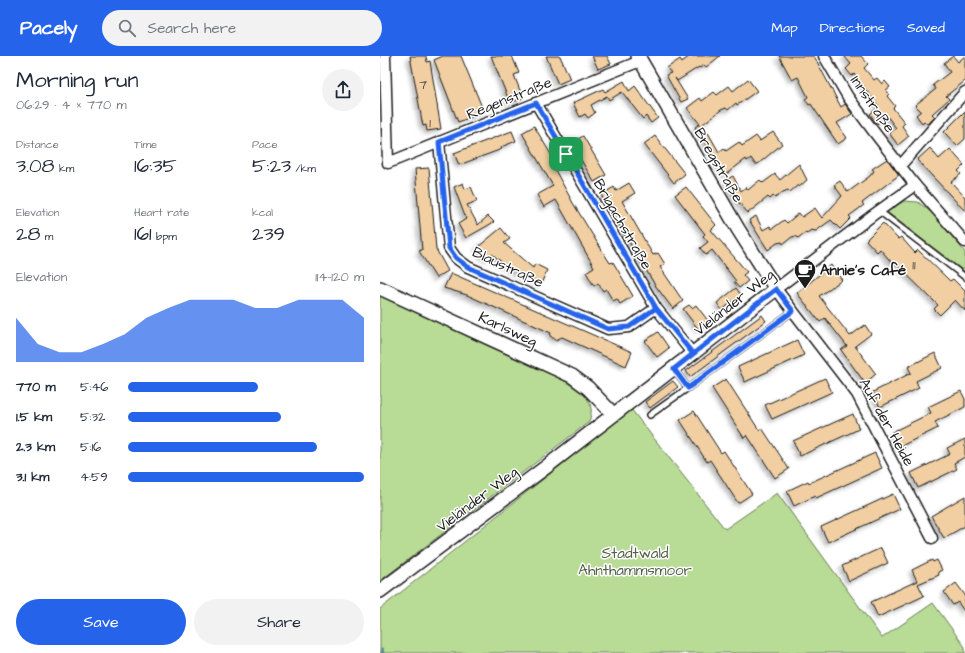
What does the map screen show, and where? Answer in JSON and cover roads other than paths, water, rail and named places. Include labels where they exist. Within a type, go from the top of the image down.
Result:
[{"type":"street","name":"Regenstraße","points":[[385,56],[388,163],[536,103],[639,58]]},
{"type":"street","name":"Innstraße","points":[[824,56],[848,97],[900,166]]},
{"type":"street","name":"Bregstraße","points":[[639,58],[742,236],[776,289]]},
{"type":"street","points":[[965,92],[900,166],[915,186],[965,242]]},
{"type":"street","name":"Brigachstraße","points":[[536,103],[656,308],[693,354]]},
{"type":"street","name":"Blaustraße","points":[[439,142],[449,248],[456,258],[468,267],[608,329],[629,327],[656,308]]},
{"type":"street","name":"Vieländer Weg","points":[[380,591],[674,369],[879,211],[915,186]]},
{"type":"street","name":"Karlsweg","points":[[380,288],[572,376],[588,388],[614,414]]},
{"type":"street","name":"Auf der Heide","points":[[776,289],[858,394],[932,538]]},
{"type":"lane","points":[[879,211],[965,276]]},
{"type":"lane","points":[[650,414],[793,311]]},
{"type":"lane","points":[[674,369],[688,388]]},
{"type":"waterway","points":[[382,649],[383,653]]},
{"type":"place","name":"Annie's Café","points":[[805,290]]},
{"type":"park label","name":"Stadtwald Ahnthammsmoor","points":[[635,562]]}]
